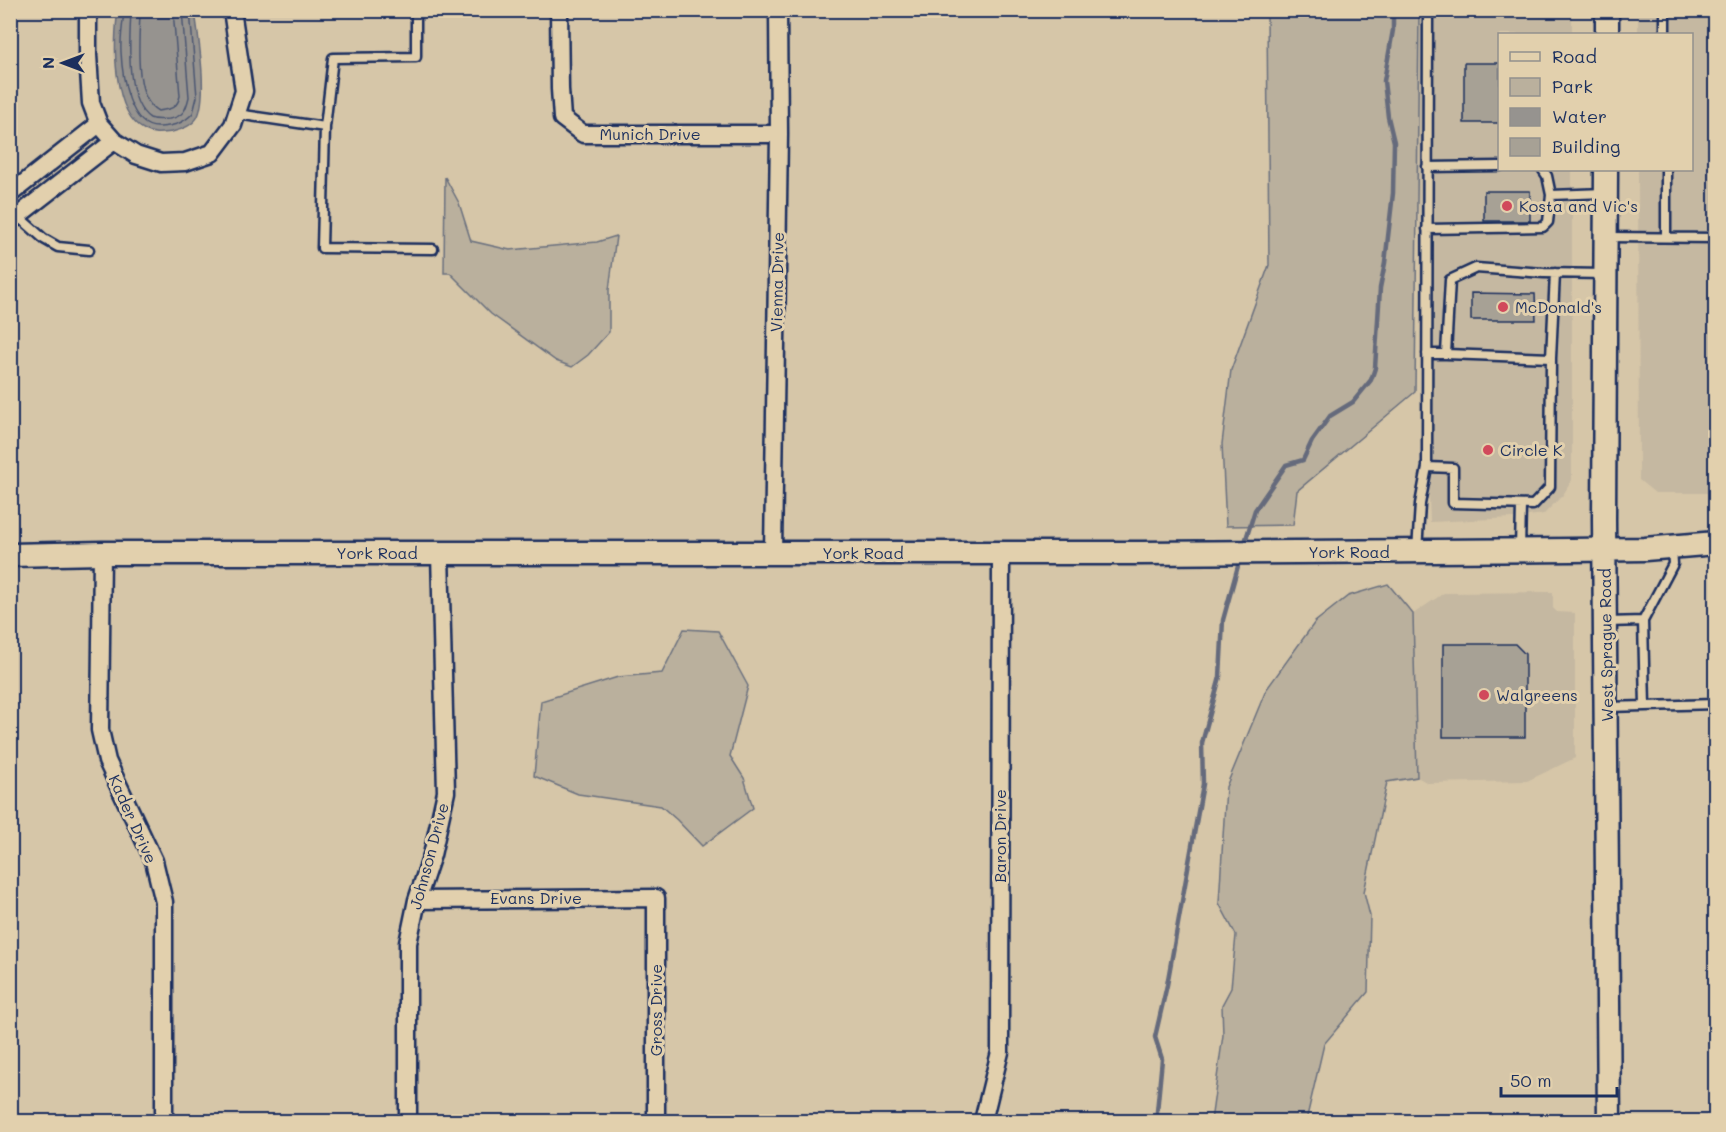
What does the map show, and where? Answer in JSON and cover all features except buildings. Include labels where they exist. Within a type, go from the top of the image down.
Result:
[{"type":"street","points":[[88,10],[88,55],[92,103],[99,124],[114,141],[136,155],[161,163],[185,162],[212,153],[233,125],[244,91],[232,10]]},
{"type":"street","name":"Munich Drive","points":[[559,10],[562,118],[583,134],[778,134]]},
{"type":"street","name":"Vienna Drive","points":[[773,553],[778,10]]},
{"type":"street","points":[[1607,10],[1607,33]]},
{"type":"street","points":[[10,194],[99,124]]},
{"type":"street","points":[[14,219],[114,141]]},
{"type":"street","name":"West Sprague Road","points":[[1606,171],[1604,549],[1609,1122]]},
{"type":"street","name":"York Road","points":[[10,555],[1417,551],[1604,549],[1716,543]]},
{"type":"street","name":"Kader Drive","points":[[102,553],[100,730],[107,761],[154,861],[164,902],[164,1122]]},
{"type":"street","name":"Johnson Drive","points":[[408,1122],[408,943],[446,792],[440,553]]},
{"type":"street","name":"Baron Drive","points":[[984,1117],[1000,1052],[1001,553]]},
{"type":"street","name":"Evans Drive","points":[[417,900],[656,898]]},
{"type":"street","name":"Gross Drive","points":[[656,898],[656,1122]]},
{"type":"lane","points":[[416,10],[416,57],[333,58],[325,127],[322,248],[433,249]]},
{"type":"lane","points":[[1417,551],[1419,504],[1427,467],[1428,10]]},
{"type":"lane","points":[[1665,10],[1665,33]]},
{"type":"lane","points":[[237,114],[325,127]]},
{"type":"lane","points":[[1427,167],[1498,166]]},
{"type":"lane","points":[[1427,229],[1543,227],[1548,222],[1551,195],[1544,171]]},
{"type":"lane","points":[[1666,171],[1666,237]]},
{"type":"lane","points":[[1551,195],[1606,193]]},
{"type":"lane","points":[[14,219],[58,247],[89,250]]},
{"type":"lane","points":[[1606,237],[1716,238]]},
{"type":"lane","points":[[1446,354],[1450,280],[1476,268],[1544,273],[1605,274]]},
{"type":"lane","points":[[1427,467],[1454,468],[1453,503],[1533,505],[1550,487],[1551,358],[1555,273]]},
{"type":"lane","points":[[1427,354],[1551,358]]},
{"type":"lane","points":[[1520,550],[1521,505]]},
{"type":"lane","points":[[1645,706],[1643,621],[1673,564],[1672,546]]},
{"type":"lane","points":[[1606,622],[1643,621]]},
{"type":"lane","points":[[1606,708],[1716,704]]},
{"type":"shaded area","points":[[1419,11],[1572,11],[1572,33],[1498,33],[1498,171],[1572,171],[1572,480],[1563,495],[1544,514],[1513,518],[1430,522],[1417,162]]},
{"type":"shaded area","points":[[1638,11],[1715,11],[1715,493],[1655,493],[1639,480],[1638,171],[1693,171],[1693,33],[1638,33]]},
{"type":"shaded area","points":[[1553,592],[1553,608],[1557,612],[1575,613],[1575,758],[1527,781],[1428,783],[1417,777],[1413,614],[1444,593]]},
{"type":"green space","points":[[1267,11],[1419,11],[1415,392],[1297,491],[1293,525],[1226,526],[1222,444],[1231,370],[1269,265]]},
{"type":"green space","points":[[445,177],[459,203],[471,241],[510,250],[597,242],[616,236],[609,290],[609,332],[588,355],[572,367],[556,361],[491,314],[450,273],[444,273]]},
{"type":"green space","points":[[1388,584],[1413,614],[1417,777],[1387,782],[1364,892],[1370,916],[1368,992],[1324,1044],[1306,1121],[1211,1121],[1223,1035],[1222,1005],[1231,988],[1236,935],[1219,903],[1226,787],[1266,690],[1315,622],[1348,596]]},
{"type":"green space","points":[[684,629],[718,631],[748,686],[730,756],[744,778],[753,808],[702,846],[661,806],[578,794],[534,776],[541,701],[618,677],[662,673]]},
{"type":"water","points":[[118,11],[195,11],[202,93],[198,116],[190,124],[172,132],[155,133],[148,132],[134,122],[126,109],[117,76],[115,40]]},
{"type":"waterway","points":[[1246,539],[1255,510],[1286,465],[1303,460],[1312,441],[1330,416],[1353,402],[1371,380],[1375,368],[1380,288],[1393,193],[1394,142],[1388,117],[1384,81],[1393,30],[1393,10]]},
{"type":"waterway","points":[[1156,1122],[1162,1059],[1155,1037],[1167,985],[1203,784],[1202,743],[1220,677],[1223,620],[1238,566]]},
{"type":"place","name":"Kosta and Vic's","points":[[1507,206]]},
{"type":"place","name":"McDonald's","points":[[1503,307]]},
{"type":"place","name":"Circle K","points":[[1488,450]]},
{"type":"place","name":"Walgreens","points":[[1484,695]]}]
